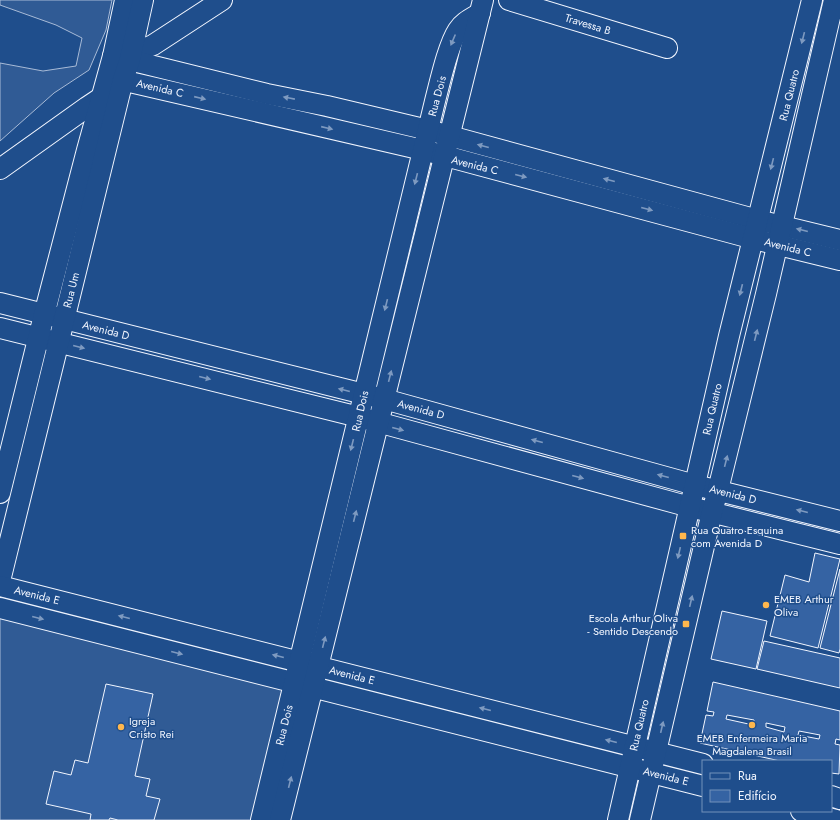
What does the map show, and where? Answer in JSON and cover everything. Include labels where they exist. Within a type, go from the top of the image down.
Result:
[{"type":"street","name":"Rua Um","points":[[122,54],[125,0]]},
{"type":"street","name":"Rua Um","points":[[0,581],[64,320],[113,88],[122,54],[142,0]]},
{"type":"street","points":[[122,54],[142,50],[153,45],[222,0]]},
{"type":"street","name":"Travessa B","points":[[509,0],[667,48]]},
{"type":"street","name":"Rua Quatro","points":[[618,820],[695,485],[812,0]]},
{"type":"street","name":"Rua Quatro","points":[[640,820],[712,512],[780,235],[834,0]]},
{"type":"street","name":"Rua Dois","points":[[280,820],[304,685],[359,417],[423,150],[451,44],[458,30],[482,7]]},
{"type":"street","name":"Rua Dois","points":[[309,664],[378,423],[482,7]]},
{"type":"street","name":"Avenida C","points":[[122,54],[267,94],[327,106],[428,130],[756,229]]},
{"type":"street","name":"Rua Um","points":[[0,492],[38,337],[87,150],[113,88]]},
{"type":"street","points":[[0,170],[113,88]]},
{"type":"street","name":"Avenida C","points":[[113,88],[423,150],[444,157],[597,196],[780,235],[840,260]]},
{"type":"street","name":"Avenida C","points":[[780,235],[840,240]]},
{"type":"street","name":"Avenida D","points":[[0,303],[384,399],[695,485],[840,521]]},
{"type":"street","name":"Avenida D","points":[[0,328],[59,341],[359,417],[690,507],[840,544]]},
{"type":"street","name":"Avenida E","points":[[0,586],[702,764]]},
{"type":"street","name":"Avenida E","points":[[0,608],[702,786]]},
{"type":"street","points":[[146,645],[151,624]]},
{"type":"street","name":"Rua Dois","points":[[261,820],[304,685]]},
{"type":"street","points":[[805,812],[836,820]]},
{"type":"shaded area","points":[[0,0],[112,0],[106,30],[89,70],[54,93],[0,141],[0,63],[43,71],[76,66],[82,38],[56,25],[0,5]]},
{"type":"shaded area","points":[[0,608],[294,683],[261,820],[0,820]]},
{"type":"building","points":[[815,553],[840,559],[818,648],[770,636],[785,575],[809,582]]},
{"type":"building","points":[[840,569],[840,649],[839,653],[820,648]]},
{"type":"building","points":[[722,611],[767,621],[756,669],[711,659]]},
{"type":"building","points":[[764,641],[840,658],[840,688],[757,669]]},
{"type":"building","points":[[713,682],[840,711],[840,740],[836,739],[835,744],[840,745],[839,774],[832,773],[832,760],[776,760],[700,743],[706,715],[713,716],[714,712],[707,711]],"holes":[[[727,715],[754,720],[753,725],[726,719]],[[766,723],[785,727],[784,732],[766,727]],[[799,731],[820,735],[819,739],[798,735]]]},
{"type":"building","name":"Igreja Cristo Rei","points":[[106,684],[153,694],[135,776],[150,779],[146,796],[160,799],[154,820],[118,820],[110,818],[109,820],[90,820],[91,814],[46,804],[54,771],[71,775],[75,760],[88,763]]},
{"type":"place","name":"Rua Quatro Esquina com Avenida D","points":[[683,536]]},
{"type":"place","name":"EMEB Arthur Oliva","points":[[766,605]]},
{"type":"place","name":"Escola Arthur Oliva - Sentido Descendo","points":[[686,624]]},
{"type":"place","name":"EMEB Enfermeira Maria Magdalena Brasil","points":[[752,725]]},
{"type":"place","name":"Igreja Cristo Rei","points":[[121,727]]}]
